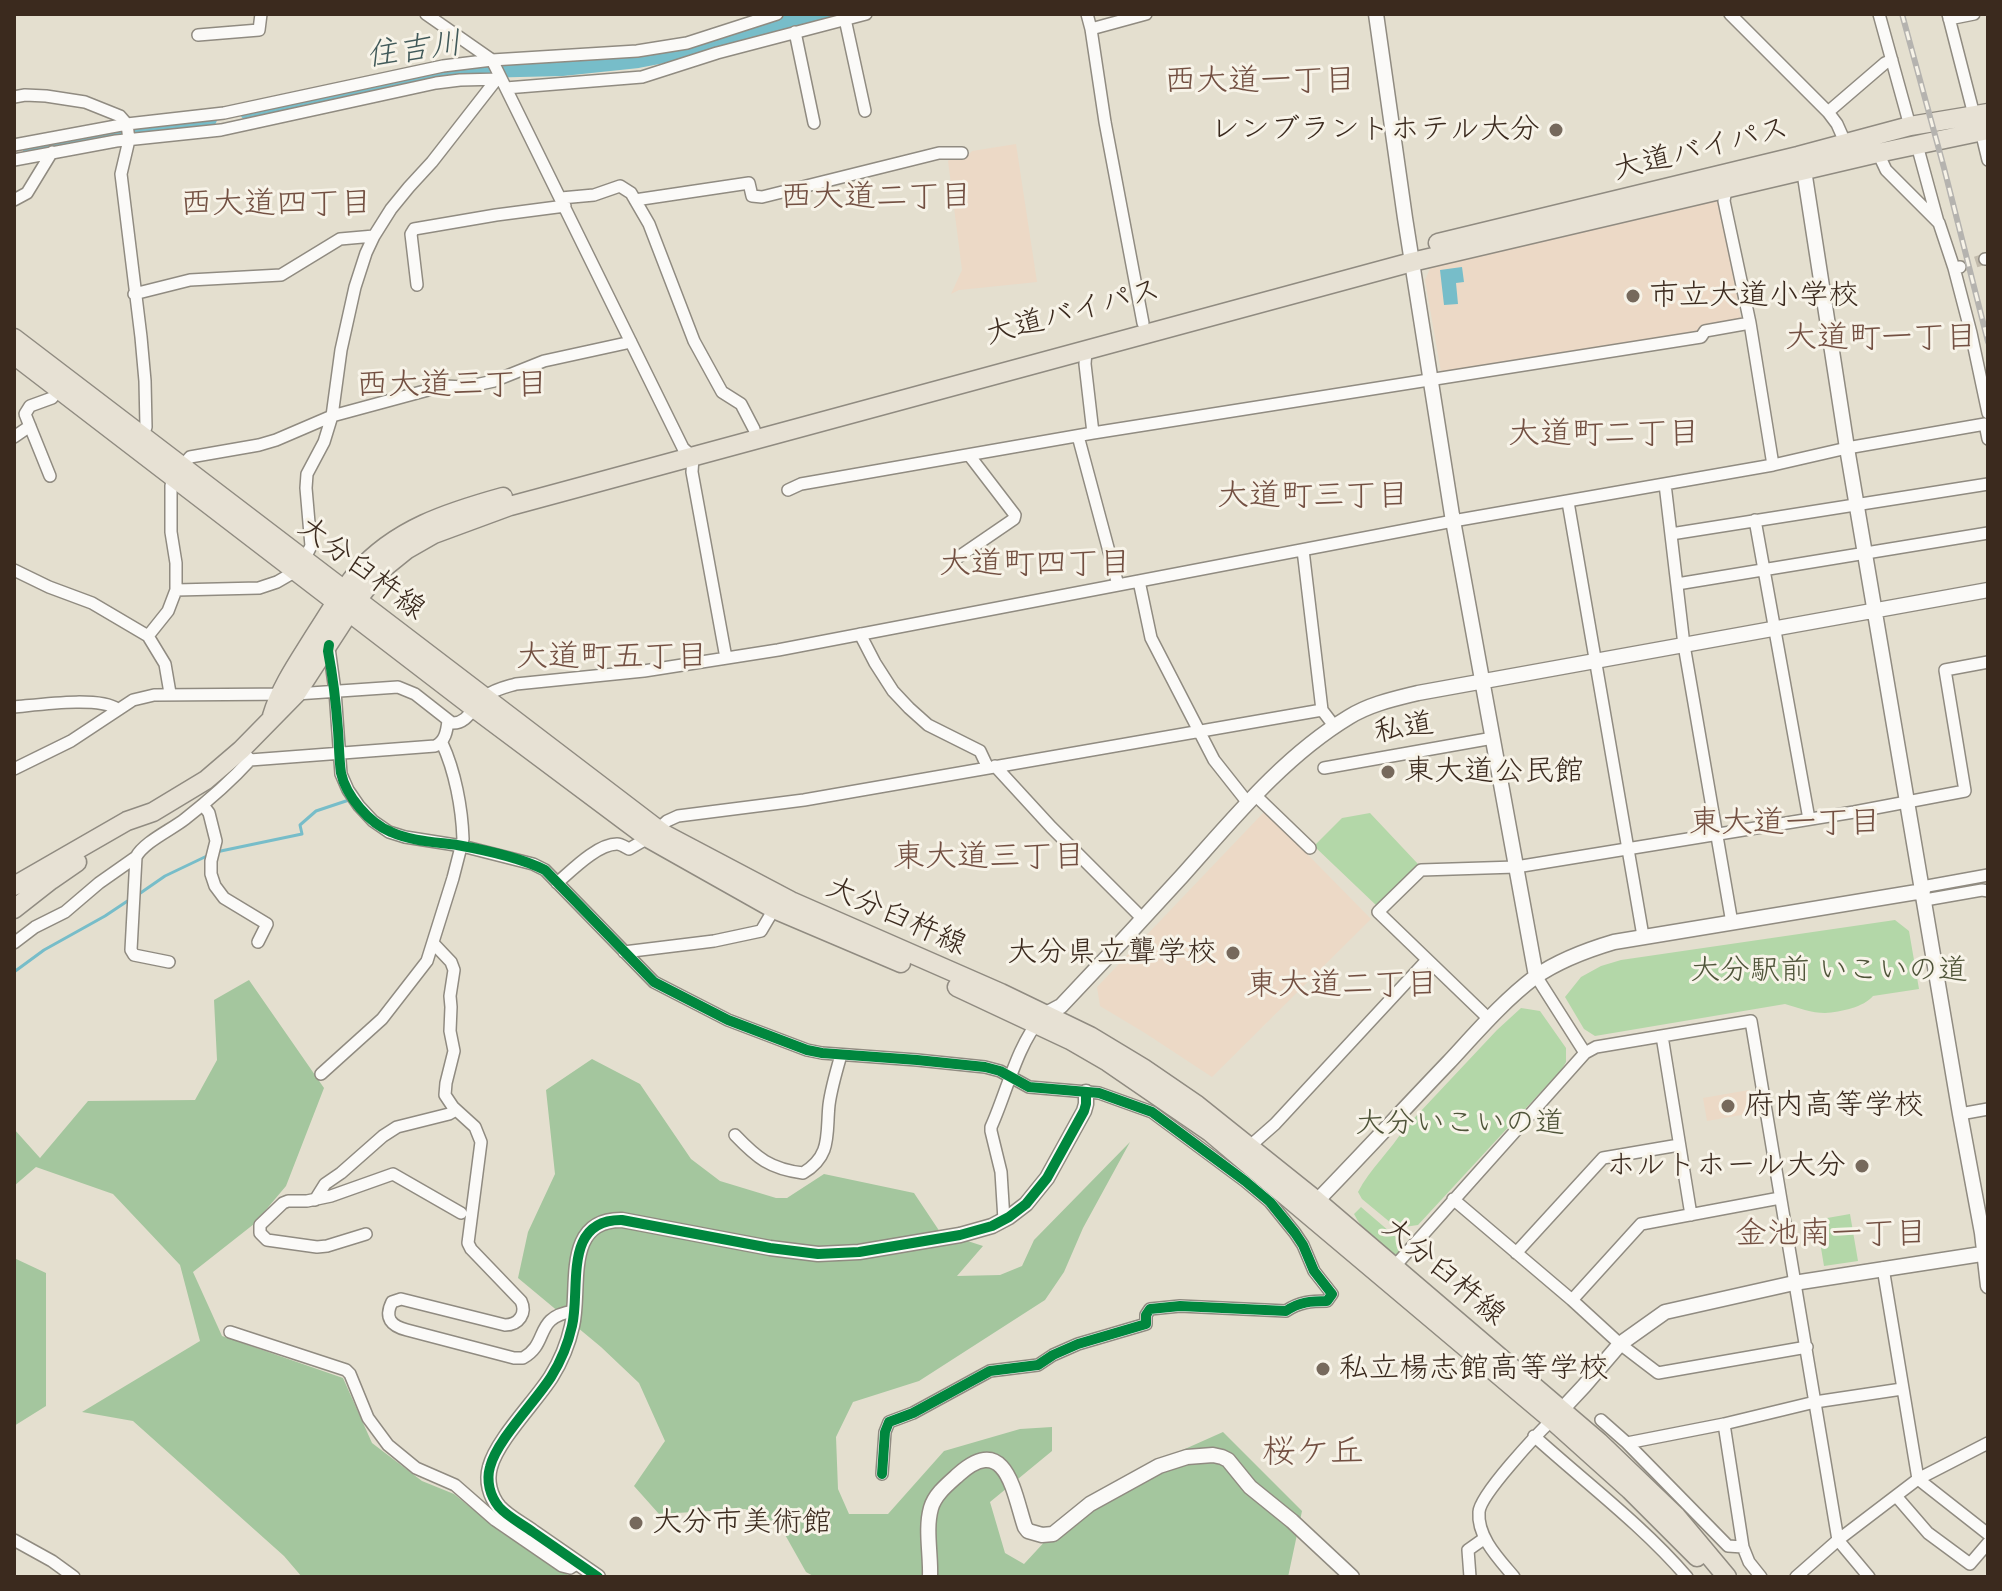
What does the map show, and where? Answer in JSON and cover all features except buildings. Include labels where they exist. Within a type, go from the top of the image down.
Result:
[{"type":"main road","name":"大道バイパス","points":[[14,909],[73,865],[245,755],[347,601],[368,561],[385,547],[448,513],[1086,350],[1411,256],[1726,189],[1801,163],[1845,142],[1910,126],[1983,122]]},
{"type":"main road","name":"大道バイパス","points":[[688,452],[754,429],[1143,323],[1801,163],[1917,145],[1983,122]]},
{"type":"main road","name":"大分臼杵線","points":[[14,338],[64,384],[652,833],[774,909],[953,985],[1090,1036],[1197,1105],[1250,1146],[1312,1207],[1657,1495],[1713,1568],[1727,1577]]},
{"type":"main road","name":"大分臼杵線","points":[[14,355],[64,384]]},
{"type":"main road","name":"大道バイパス","points":[[287,695],[329,645],[347,601]]},
{"type":"main road","name":"大道バイパス","points":[[14,886],[127,821],[153,812]]},
{"type":"main road","name":"大分臼杵線","points":[[652,833],[1041,1019],[1108,1062],[1178,1109],[1394,1267],[1557,1414]]},
{"type":"street","points":[[198,35],[259,30],[261,14]]},
{"type":"street","points":[[426,14],[492,60],[688,452],[726,658]]},
{"type":"street","points":[[730,14],[739,27]]},
{"type":"street","points":[[14,145],[127,124],[224,113],[413,71],[492,60],[637,51],[687,43],[777,14]]},
{"type":"street","points":[[14,160],[129,140],[221,130],[436,83],[642,77],[717,53],[866,14]]},
{"type":"street","points":[[1087,14],[1143,323]]},
{"type":"street","points":[[1091,29],[1146,14]]},
{"type":"street","points":[[1376,14],[1453,521],[1536,976],[1585,1053]]},
{"type":"street","points":[[1730,14],[1828,112],[1845,142],[1878,153],[1886,170],[1939,223]]},
{"type":"street","points":[[1879,14],[1910,126]]},
{"type":"street","points":[[1974,14],[1948,16],[1983,122],[1988,160]]},
{"type":"street","points":[[845,19],[865,111]]},
{"type":"street","points":[[795,32],[814,123]]},
{"type":"street","points":[[1828,112],[1892,60]]},
{"type":"street","points":[[176,590],[259,588],[277,582],[300,566],[311,546],[307,474],[324,442],[332,416],[341,350],[362,264],[374,236],[409,187],[501,80]]},
{"type":"street","points":[[14,97],[46,96],[85,102],[120,116],[127,124],[129,140],[121,174],[145,381],[146,427],[139,442]]},
{"type":"street","points":[[1917,145],[1939,223],[1957,268],[1987,420],[1988,439]]},
{"type":"street","points":[[14,200],[24,196],[33,186],[52,152]]},
{"type":"street","points":[[635,200],[749,183],[752,196],[762,197],[939,153],[962,153]]},
{"type":"street","points":[[1801,163],[1986,1253],[1988,1286]]},
{"type":"street","points":[[417,285],[411,234],[414,229],[563,202],[620,186],[631,193],[649,224],[694,341],[722,392],[741,404],[754,429]]},
{"type":"street","points":[[1726,189],[1724,201],[1750,323],[1773,465]]},
{"type":"street","points":[[134,294],[190,280],[281,275],[340,239],[374,236]]},
{"type":"street","points":[[788,490],[801,484],[1093,433],[1701,337],[1705,331],[1750,323]]},
{"type":"street","points":[[148,636],[168,611],[176,590],[170,505],[177,471],[190,457],[259,445],[332,416],[443,386],[466,387],[494,381],[544,361],[631,342]]},
{"type":"street","points":[[1086,350],[1093,433]]},
{"type":"street","points":[[14,414],[23,407],[52,398],[64,384]]},
{"type":"street","points":[[30,406],[25,414],[50,476]]},
{"type":"street","points":[[14,769],[71,741],[117,709],[142,697],[170,693],[287,695],[404,688],[448,720],[462,722],[479,702],[516,684],[644,671],[860,634],[1453,521],[1773,465],[1987,420]]},
{"type":"street","points":[[14,437],[30,426]]},
{"type":"street","points":[[1078,436],[1118,585]]},
{"type":"street","points":[[957,558],[1014,519],[1015,515],[969,455]]},
{"type":"street","points":[[1665,484],[1684,645],[1732,923]]},
{"type":"street","points":[[1671,534],[1988,484]]},
{"type":"street","points":[[1568,502],[1643,936]]},
{"type":"street","points":[[1755,520],[1809,819]]},
{"type":"street","points":[[1677,584],[1988,533]]},
{"type":"street","points":[[1303,550],[1322,710],[1335,727]]},
{"type":"street","points":[[14,570],[92,603],[148,636],[165,664],[170,693]]},
{"type":"street","points":[[1139,581],[1151,638],[1214,760],[1252,799],[1310,848]]},
{"type":"street","points":[[1004,1220],[999,1159],[991,1131],[1010,1078],[1041,1019],[1061,1006],[1252,799],[1301,751],[1350,716],[1379,702],[1418,693],[1988,590]]},
{"type":"street","points":[[860,634],[893,691],[909,708],[928,725],[980,751],[991,767],[1143,919]]},
{"type":"street","points":[[329,645],[341,774],[359,806],[389,832],[462,846],[533,864],[545,870],[654,982],[728,1020],[807,1050],[985,1067],[1000,1071],[1029,1087],[1107,1095],[1152,1112],[1260,1192],[1289,1225],[1303,1245],[1314,1271],[1332,1294],[1327,1301],[1309,1301],[1286,1311],[1180,1306],[1150,1309],[1146,1324],[1078,1344],[1038,1365],[990,1371],[913,1413],[889,1422],[885,1432],[882,1474]]},
{"type":"street","points":[[1489,1019],[1378,912],[1421,870],[1516,867],[1965,791],[1945,670],[1988,662]]},
{"type":"street","points":[[14,707],[63,702],[107,704],[117,709]]},
{"type":"street","points":[[557,883],[606,846],[619,844],[629,849],[678,816],[804,800],[1322,710]]},
{"type":"street","points":[[321,1074],[389,1012],[427,961],[462,846],[457,793],[451,764],[442,743],[448,720]]},
{"type":"street","name":"私道","points":[[1324,768],[1493,738]]},
{"type":"street","points":[[14,943],[35,927],[65,912],[142,849],[203,805],[232,779],[245,755],[340,754],[429,747],[442,743]]},
{"type":"street","points":[[203,805],[209,813],[216,841],[211,861],[215,886],[224,898],[267,924],[258,942]]},
{"type":"street","points":[[136,857],[131,950],[134,955],[169,962]]},
{"type":"street","points":[[1312,1207],[1489,1019],[1536,976],[1567,960],[1614,942],[1643,936],[1923,892],[1988,875]]},
{"type":"street","points":[[1923,892],[1988,891]]},
{"type":"street","points":[[624,952],[714,941],[761,931],[774,909]]},
{"type":"street","points":[[433,943],[451,962],[454,970],[450,996],[450,1031],[454,1051],[445,1092],[447,1100],[475,1127],[481,1142],[468,1243],[521,1301],[523,1309],[516,1323],[505,1325],[401,1299],[392,1302],[389,1320],[393,1325],[407,1330],[523,1358],[533,1351],[552,1318],[574,1311]]},
{"type":"street","points":[[1250,1146],[1275,1124],[1427,960]]},
{"type":"street","points":[[1394,1267],[1585,1053],[1596,1047],[1751,1021],[1838,1540],[1869,1577]]},
{"type":"street","points":[[1662,1036],[1691,1215]]},
{"type":"street","points":[[735,1135],[762,1161],[776,1167],[803,1173],[815,1166],[828,1134],[829,1105],[841,1055]]},
{"type":"street","points":[[598,1577],[504,1511],[490,1492],[488,1474],[496,1453],[558,1365],[569,1337],[581,1246],[594,1228],[609,1221],[622,1220],[818,1254],[859,1252],[980,1230],[1004,1220],[1026,1204],[1042,1185],[1084,1111],[1086,1092]]},
{"type":"street","points":[[1960,1114],[1988,1109]]},
{"type":"street","points":[[315,1200],[325,1184],[397,1127],[456,1110]]},
{"type":"street","points":[[1516,1253],[1603,1158],[1679,1145]]},
{"type":"street","points":[[366,1234],[317,1247],[267,1240],[260,1233],[260,1225],[283,1203],[315,1200],[393,1174],[461,1213]]},
{"type":"street","points":[[1572,1300],[1641,1224],[1780,1198]]},
{"type":"street","points":[[1453,1199],[1620,1344],[1658,1373],[1807,1347]]},
{"type":"street","points":[[1514,1577],[1485,1538],[1479,1511],[1484,1499],[1534,1436],[1620,1344],[1665,1312],[1794,1283],[1986,1253]]},
{"type":"street","points":[[1883,1268],[1918,1479],[1988,1534]]},
{"type":"street","points":[[230,1332],[346,1370],[368,1418],[388,1445],[416,1468],[455,1485],[495,1520],[562,1566],[570,1568],[578,1563]]},
{"type":"street","points":[[1627,1443],[1815,1402],[1902,1389]]},
{"type":"street","points":[[1601,1420],[1728,1546],[1743,1547]]},
{"type":"street","points":[[1724,1424],[1743,1547],[1749,1562],[1761,1577]]},
{"type":"street","points":[[1534,1436],[1627,1515],[1687,1577]]},
{"type":"street","points":[[1796,1577],[1838,1540],[1918,1479],[1988,1443]]},
{"type":"street","points":[[930,1577],[932,1506],[936,1497],[969,1465],[985,1461],[1007,1472],[1025,1527],[1028,1531],[1047,1535],[1053,1534],[1099,1499],[1159,1466],[1187,1457],[1213,1455],[1228,1460],[1250,1487],[1352,1577]]},
{"type":"street","points":[[1896,1496],[1928,1533],[1970,1564],[1988,1543]]},
{"type":"street","points":[[1470,1577],[1468,1550],[1485,1538]]},
{"type":"street","points":[[14,1540],[74,1577]]},
{"type":"street","points":[[1713,1568],[1728,1546]]},
{"type":"shaded area","points":[[1016,144],[1037,282],[959,290],[951,294],[962,270],[948,161],[966,157],[972,151]]},
{"type":"shaded area","points":[[1719,198],[1741,319],[1700,333],[1459,372],[1441,372],[1425,280],[1432,264]]},
{"type":"shaded area","name":"大分県立聾学校","points":[[1265,811],[1371,919],[1212,1077],[1100,1006],[1097,987]]},
{"type":"shaded area","name":"府内高等学校","points":[[1749,1090],[1753,1113],[1707,1121],[1703,1098]]},
{"type":"green space","points":[[1370,813],[1418,864],[1378,907],[1314,846],[1342,818]]},
{"type":"green space","name":"大分駅前 いこいの道","points":[[1895,920],[1909,931],[1919,989],[1873,996],[1845,1010],[1820,1013],[1785,1004],[1595,1036],[1584,1029],[1565,997],[1581,977],[1621,960]]},
{"type":"green space","points":[[249,980],[324,1088],[286,1186],[254,1224],[193,1272],[222,1336],[343,1378],[372,1443],[422,1481],[454,1494],[502,1533],[571,1577],[302,1577],[284,1556],[133,1421],[82,1412],[200,1341],[180,1265],[113,1194],[36,1167],[14,1186],[14,1129],[40,1158],[88,1101],[195,1100],[217,1060],[214,1000]]},
{"type":"green space","name":"大分いこいの道","points":[[1521,1008],[1540,1011],[1566,1048],[1566,1062],[1418,1225],[1397,1228],[1362,1199],[1358,1192],[1404,1129]]},
{"type":"green space","points":[[592,1059],[640,1084],[691,1159],[720,1181],[776,1198],[787,1198],[824,1174],[914,1193],[940,1232],[983,1246],[957,1276],[1000,1275],[1022,1266],[1034,1240],[1130,1142],[1083,1228],[1064,1272],[1045,1300],[919,1381],[853,1402],[836,1437],[838,1489],[849,1514],[888,1514],[944,1451],[1020,1429],[1052,1427],[1052,1451],[990,1502],[1005,1553],[1024,1564],[1073,1511],[1131,1473],[1223,1432],[1302,1511],[1288,1577],[815,1577],[806,1572],[779,1524],[745,1509],[659,1514],[634,1486],[665,1441],[639,1383],[518,1278],[528,1232],[555,1174],[546,1090]]},
{"type":"green space","name":"大分いこいの道","points":[[1361,1207],[1404,1244],[1397,1254],[1393,1254],[1362,1226],[1354,1214]]},
{"type":"green space","points":[[1850,1214],[1858,1261],[1824,1266],[1820,1242],[1813,1243],[1810,1221]]},
{"type":"green space","points":[[14,1258],[46,1273],[46,1406],[14,1426]]},
{"type":"water","points":[[1462,267],[1464,282],[1456,283],[1458,304],[1444,305],[1440,270]]},
{"type":"waterway","name":"住吉川","points":[[249,112],[402,84],[432,75],[478,69],[562,67],[638,59],[696,48],[823,14]]},
{"type":"waterway","name":"住吉川","points":[[32,152],[208,119]]},
{"type":"waterway","points":[[216,852],[302,834],[300,825],[316,811],[349,800]]},
{"type":"waterway","points":[[139,894],[165,876],[209,855]]},
{"type":"waterway","points":[[14,972],[44,950],[129,900]]},
{"type":"tunnel","points":[[1960,267],[1985,259]]},
{"type":"railway","points":[[1902,14],[1988,342]]},
{"type":"cycle path","points":[[329,645],[341,773],[353,799],[383,828],[415,839],[502,854],[545,870],[654,982],[728,1020],[807,1050],[985,1067],[1000,1071],[1029,1087],[1099,1093],[1152,1112],[1270,1202],[1295,1233],[1314,1271],[1332,1294],[1327,1301],[1305,1303],[1286,1311],[1180,1306],[1150,1309],[1146,1324],[1078,1344],[1038,1365],[990,1371],[913,1413],[889,1422],[885,1432],[882,1474]]},
{"type":"cycle path","points":[[598,1577],[503,1511],[491,1493],[488,1478],[500,1445],[551,1377],[564,1352],[572,1326],[578,1259],[582,1243],[590,1231],[603,1223],[622,1220],[818,1254],[859,1252],[960,1235],[992,1226],[1026,1204],[1047,1178],[1084,1111],[1086,1092]]},
{"type":"place","name":"レンブラントホテル大分","points":[[1556,130]]},
{"type":"place","name":"市立大道小学校","points":[[1633,296]]},
{"type":"place","name":"東大道公民館","points":[[1388,772]]},
{"type":"place","name":"大分県立聾学校","points":[[1233,953]]},
{"type":"place","name":"府内高等学校","points":[[1728,1106]]},
{"type":"place","name":"ホルトホール大分","points":[[1862,1166]]},
{"type":"place","name":"私立楊志館高等学校","points":[[1323,1369]]},
{"type":"place","name":"大分市美術館","points":[[636,1523]]},
{"type":"district","name":"西大道一丁目","points":[[1260,82]]},
{"type":"district","name":"西大道二丁目","points":[[876,198]]},
{"type":"district","name":"西大道四丁目","points":[[276,205]]},
{"type":"district","name":"大道町一丁目","points":[[1881,339]]},
{"type":"district","name":"西大道三丁目","points":[[452,386]]},
{"type":"district","name":"大道町二丁目","points":[[1604,435]]},
{"type":"district","name":"大道町三丁目","points":[[1313,497]]},
{"type":"district","name":"大道町四丁目","points":[[1035,565]]},
{"type":"district","name":"大道町五丁目","points":[[612,658]]},
{"type":"district","name":"東大道一丁目","points":[[1785,824]]},
{"type":"district","name":"東大道三丁目","points":[[989,858]]},
{"type":"district","name":"東大道二丁目","points":[[1342,986]]},
{"type":"district","name":"金池南一丁目","points":[[1831,1235]]},
{"type":"district","name":"桜ケ丘","points":[[1313,1453]]}]
